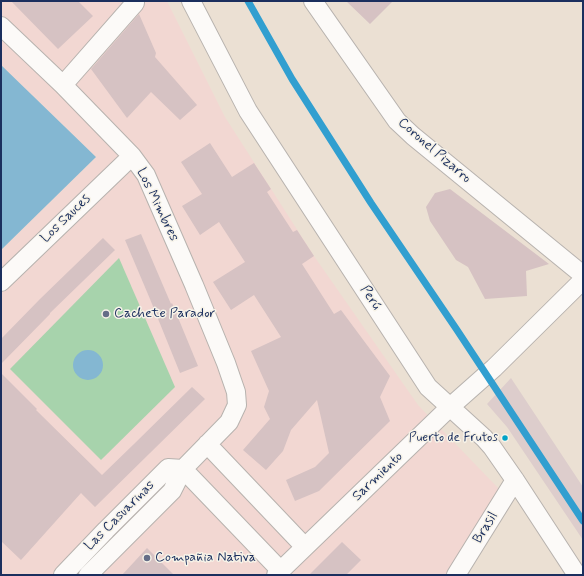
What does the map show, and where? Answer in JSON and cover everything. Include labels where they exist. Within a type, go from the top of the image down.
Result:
[{"type":"street","name":"Perú","points":[[191,1],[252,118],[428,387],[484,438],[515,480],[577,575]]},
{"type":"street","name":"Coronel Pizarro","points":[[313,1],[397,121],[413,136],[583,275]]},
{"type":"street","points":[[63,85],[135,3]]},
{"type":"street","name":"Los Mimbres","points":[[1,26],[63,85],[132,156],[146,175],[194,285],[226,364],[236,392],[237,405]]},
{"type":"street","name":"Los Sauces","points":[[1,282],[132,156]]},
{"type":"street","name":"Sarmiento","points":[[278,573],[450,407],[494,368],[583,280]]},
{"type":"street","name":"Las Casuarinas","points":[[88,575],[172,492],[183,469],[229,422],[237,405]]},
{"type":"street","points":[[207,444],[305,547]]},
{"type":"street","name":"Las Casuarinas","points":[[63,575],[168,468],[183,469]]},
{"type":"street","points":[[183,469],[278,573]]},
{"type":"street","name":"Brasil","points":[[456,575],[515,480]]},
{"type":"shaded area","name":"Puerto de Frutos","points":[[1,1],[167,1],[225,117],[314,256],[418,405],[500,490],[445,575],[1,575],[1,250],[96,157],[1,65]]},
{"type":"shaded area","points":[[511,378],[583,487],[583,540],[507,427],[487,404]]},
{"type":"green space","points":[[119,258],[175,387],[101,460],[10,369]]},
{"type":"water","points":[[1,65],[96,157],[1,250]]},
{"type":"water","points":[[88,350],[99,354],[103,365],[99,376],[88,380],[77,376],[73,365],[77,354]]},
{"type":"building","points":[[11,1],[78,1],[93,16],[58,49]]},
{"type":"building","points":[[346,1],[393,1],[370,24]]},
{"type":"building","points":[[139,14],[156,53],[155,57],[197,105],[180,120],[151,92],[127,118],[91,69]]},
{"type":"building","points":[[210,143],[232,177],[254,163],[271,189],[267,192],[293,232],[297,230],[314,256],[302,264],[334,314],[341,310],[390,376],[380,397],[390,421],[319,491],[295,501],[286,480],[315,467],[329,453],[317,400],[291,430],[283,451],[266,470],[243,450],[270,419],[264,407],[269,391],[251,351],[281,337],[254,295],[231,310],[213,282],[245,262],[219,222],[200,235],[182,206],[202,194],[181,162]]},
{"type":"building","points":[[450,189],[549,264],[526,271],[527,296],[485,299],[468,267],[456,260],[430,221],[426,207],[435,193]]},
{"type":"building","points":[[141,234],[198,366],[180,373],[125,240]]},
{"type":"building","points":[[103,238],[115,250],[50,313],[1,364],[1,339]]},
{"type":"building","points":[[1,373],[102,475],[192,387],[205,399],[95,507],[81,493],[21,560],[1,541]]},
{"type":"building","points":[[342,542],[361,560],[346,575],[309,575]]},
{"type":"building","name":"Compañia Nativa","points":[[147,548],[174,575],[122,575]]},
{"type":"transit line","points":[[248,1],[292,79],[371,203],[583,521]]},
{"type":"place","name":"Cachete Parador","points":[[106,314]]},
{"type":"place","name":"Puerto de Frutos","points":[[505,438]]},
{"type":"place","name":"Compañia Nativa","points":[[147,558]]}]
